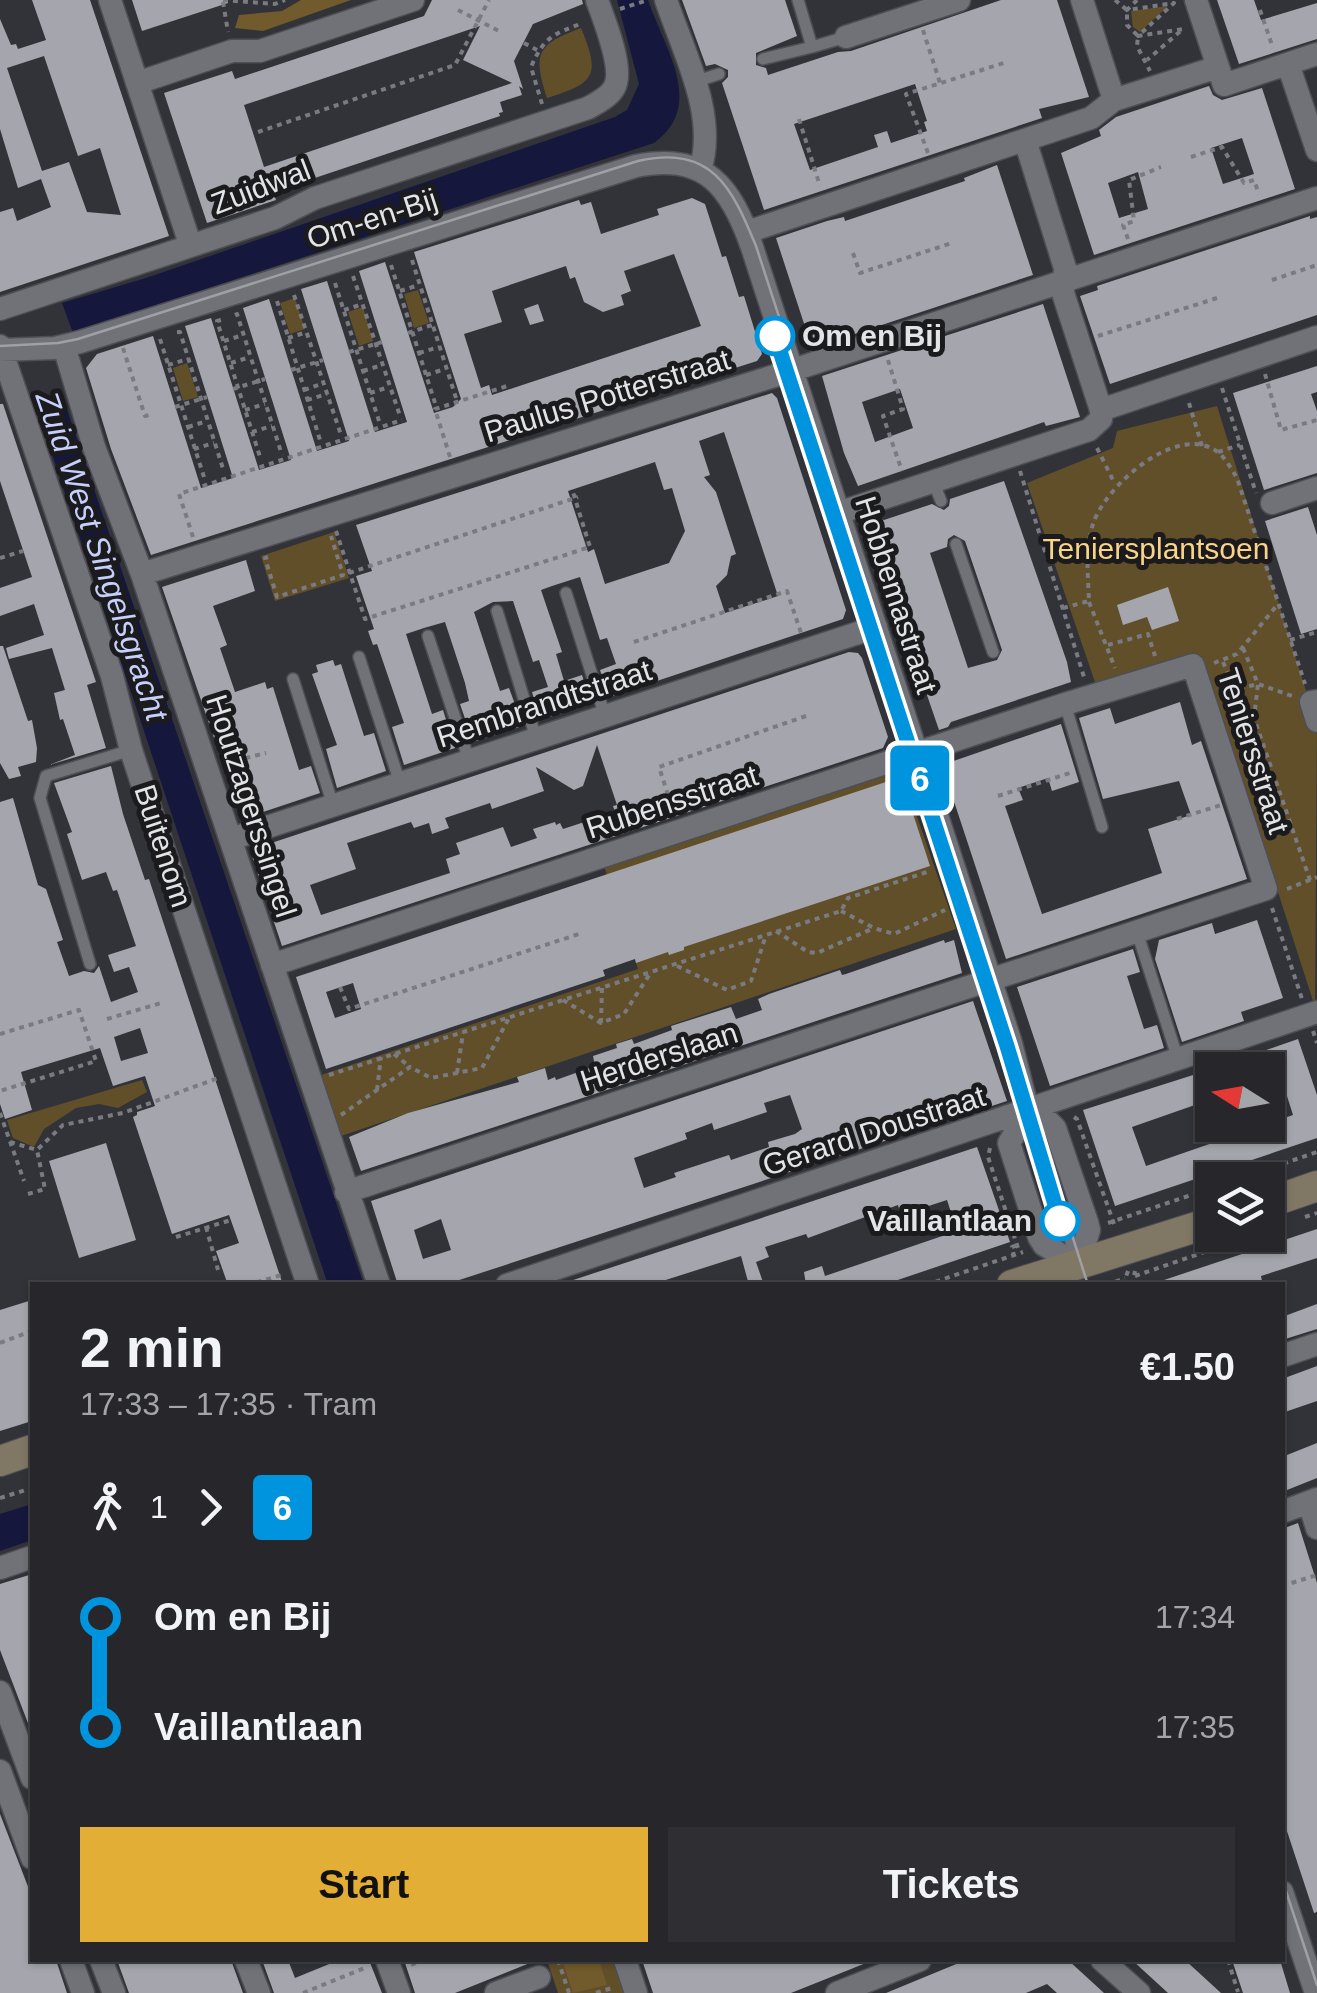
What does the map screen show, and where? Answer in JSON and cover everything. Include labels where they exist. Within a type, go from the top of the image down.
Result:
[{"type":"main road","points":[[1285,1197],[1317,1186]]},
{"type":"main road","points":[[1031,1282],[1126,1265],[1195,1230]]},
{"type":"main road","points":[[0,1460],[30,1451]]},
{"type":"main road","points":[[0,1482],[30,1473]]},
{"type":"street","points":[[110,0],[190,244]]},
{"type":"street","points":[[138,83],[232,52],[260,52],[413,0]]},
{"type":"street","points":[[666,0],[702,108],[706,151],[700,170]]},
{"type":"street","points":[[846,36],[924,8],[959,0]]},
{"type":"street","points":[[1082,0],[1114,100]]},
{"type":"street","points":[[1196,0],[1224,85],[1317,54]]},
{"type":"street","name":"Zuidwal","points":[[0,309],[275,218],[315,198],[588,108],[613,91],[618,69],[606,8]]},
{"type":"street","points":[[1284,65],[1317,150]]},
{"type":"street","points":[[746,232],[1090,118],[1114,100],[1218,67]]},
{"type":"street","points":[[1025,140],[1065,268],[1063,293],[1079,342],[1095,420]]},
{"type":"street","name":"Om-en-Bij","points":[[6,357],[60,347],[249,290],[636,166],[662,162],[700,170]]},
{"type":"street","name":"Hobbemastraat","points":[[700,170],[714,178],[728,194],[746,232],[1020,1071],[1028,1111]]},
{"type":"street","name":"Paulus Potterstraat","points":[[142,574],[791,370],[1317,198]]},
{"type":"street","points":[[838,513],[908,490],[937,492],[1014,454],[1182,382],[1317,337]]},
{"type":"street","name":"Houtzagerssingel","points":[[60,347],[142,574],[377,1282]]},
{"type":"street","name":"Buitenom","points":[[6,357],[112,676],[131,750],[301,1278]]},
{"type":"street","points":[[1265,500],[1317,488]]},
{"type":"street","name":"Rembrandtstraat","points":[[231,839],[876,627]]},
{"type":"street","name":"Teniersstraat","points":[[1090,696],[1193,665],[1267,892]]},
{"type":"street","name":"Rubensstraat","points":[[272,965],[1090,696]]},
{"type":"street","name":"Herderslaan","points":[[346,1192],[1267,892]]},
{"type":"street","name":"Gerard Doustraat","points":[[521,1282],[1312,1014]]},
{"type":"street","points":[[1028,1111],[1045,1118],[1055,1128],[1089,1230],[1081,1274],[1044,1245],[1008,1143],[1028,1111]]},
{"type":"street","points":[[1285,1355],[1317,1344]]},
{"type":"street","points":[[1285,1511],[1313,1500],[1317,1528]]},
{"type":"street","points":[[0,1568],[30,1558]]},
{"type":"street","points":[[2,1703],[30,1773]]},
{"type":"street","points":[[0,1771],[30,1853]]},
{"type":"street","points":[[1285,1901],[1316,1993]]},
{"type":"street","points":[[72,1962],[83,1993]]},
{"type":"street","points":[[102,1962],[114,1993]]},
{"type":"street","points":[[247,1962],[259,1993]]},
{"type":"street","points":[[626,1962],[636,1993]]},
{"type":"street","points":[[838,1993],[915,1962]]},
{"type":"street","points":[[1104,1962],[1139,1993]]},
{"type":"street","points":[[386,1965],[399,1993]]},
{"type":"street","points":[[496,1993],[539,1976]]},
{"type":"lane","points":[[798,0],[812,46]]},
{"type":"lane","points":[[764,60],[846,36]]},
{"type":"lane","points":[[693,82],[718,74]]},
{"type":"lane","points":[[956,544],[993,652]]},
{"type":"lane","points":[[566,593],[605,716]]},
{"type":"lane","points":[[497,612],[536,738]]},
{"type":"lane","points":[[428,636],[469,760]]},
{"type":"lane","points":[[359,656],[400,783]]},
{"type":"lane","points":[[294,679],[333,805]]},
{"type":"lane","points":[[1064,704],[1102,827]]},
{"type":"lane","points":[[90,964],[40,798],[46,776],[131,750]]},
{"type":"lane","points":[[1137,932],[1178,1060]]},
{"type":"lane","points":[[1028,1111],[1081,1274]]},
{"type":"path","points":[[232,52],[223,0],[276,4],[285,0]]},
{"type":"path","points":[[258,132],[456,65],[489,0]]},
{"type":"path","points":[[546,121],[530,67],[550,35],[606,8],[648,0]]},
{"type":"path","points":[[1116,0],[1127,10]]},
{"type":"path","points":[[1137,0],[1127,10],[1127,25],[1138,36],[1140,52],[1147,60],[1155,87]]},
{"type":"path","points":[[1127,10],[1174,2],[1138,36]]},
{"type":"path","points":[[924,8],[940,83]]},
{"type":"path","points":[[458,10],[499,30]]},
{"type":"path","points":[[1260,10],[1284,65]]},
{"type":"path","points":[[1138,36],[1183,29],[1147,60]]},
{"type":"path","points":[[524,43],[538,50]]},
{"type":"path","points":[[934,171],[906,94],[1006,62]]},
{"type":"path","points":[[799,119],[827,207]]},
{"type":"path","points":[[1191,157],[1222,147],[1244,183],[1254,180],[1266,215]]},
{"type":"path","points":[[1134,257],[1123,225],[1134,221],[1129,180],[1161,167]]},
{"type":"path","points":[[853,253],[860,272],[952,243]]},
{"type":"path","points":[[435,403],[391,264],[411,258],[456,398]]},
{"type":"path","points":[[1272,280],[1317,265]]},
{"type":"path","points":[[200,556],[179,494],[401,418],[355,276],[335,282],[353,351],[379,421]]},
{"type":"path","points":[[400,291],[420,285]]},
{"type":"path","points":[[320,440],[294,369],[276,301],[296,294],[321,361],[341,434]]},
{"type":"path","points":[[1079,342],[1217,298]]},
{"type":"path","points":[[344,310],[364,304]]},
{"type":"path","points":[[262,460],[217,321],[238,314],[262,380],[282,455]]},
{"type":"path","points":[[410,332],[432,325]]},
{"type":"path","points":[[116,330],[146,416],[149,415]]},
{"type":"path","points":[[204,477],[178,406],[160,338],[180,332],[204,398],[224,472]]},
{"type":"path","points":[[288,338],[308,332]]},
{"type":"path","points":[[224,342],[244,335]]},
{"type":"path","points":[[882,340],[903,410],[883,416],[908,490]]},
{"type":"path","points":[[353,351],[379,342]]},
{"type":"path","points":[[419,353],[440,346]]},
{"type":"path","points":[[1260,356],[1281,430],[1317,420]]},
{"type":"path","points":[[230,364],[251,357]]},
{"type":"path","points":[[168,365],[188,359]]},
{"type":"path","points":[[294,369],[321,361]]},
{"type":"path","points":[[363,371],[384,365]]},
{"type":"path","points":[[426,375],[446,368]]},
{"type":"path","points":[[1216,370],[1240,445],[1265,500]]},
{"type":"path","points":[[236,388],[262,380]]},
{"type":"path","points":[[1182,382],[1202,446]]},
{"type":"path","points":[[304,390],[324,383]]},
{"type":"path","points":[[456,476],[436,409],[507,386]]},
{"type":"path","points":[[370,393],[390,387]]},
{"type":"path","points":[[307,400],[328,393]]},
{"type":"path","points":[[178,406],[204,398]]},
{"type":"path","points":[[245,410],[266,404]]},
{"type":"path","points":[[188,427],[208,420]]},
{"type":"path","points":[[1095,420],[1116,486]]},
{"type":"path","points":[[252,432],[273,426]]},
{"type":"path","points":[[194,449],[215,442]]},
{"type":"path","points":[[1121,686],[1088,601],[1087,561],[1093,523],[1116,486],[1170,448],[1192,443],[1218,452],[1238,478],[1315,708]]},
{"type":"path","points":[[1218,452],[1240,445]]},
{"type":"path","points":[[1014,454],[1090,696]]},
{"type":"path","points":[[328,516],[365,619],[590,547],[572,490]]},
{"type":"path","points":[[350,573],[576,498]]},
{"type":"path","points":[[282,553],[265,558],[277,597],[344,576],[328,516]]},
{"type":"path","points":[[0,558],[23,550]]},
{"type":"path","points":[[634,642],[787,591],[807,649]]},
{"type":"path","points":[[1062,608],[1088,601]]},
{"type":"path","points":[[1234,688],[1223,662],[1243,648],[1278,604]]},
{"type":"path","points":[[1290,640],[1317,632]]},
{"type":"path","points":[[1108,645],[1148,634],[1162,674]]},
{"type":"path","points":[[1243,648],[1258,684],[1254,718],[1310,880]]},
{"type":"path","points":[[1204,698],[1258,684],[1315,708]]},
{"type":"path","points":[[192,723],[235,709]]},
{"type":"path","points":[[668,794],[659,766],[806,716]]},
{"type":"path","points":[[207,768],[266,753]]},
{"type":"path","points":[[998,796],[1084,769]]},
{"type":"path","points":[[1178,819],[1237,799]]},
{"type":"path","points":[[310,1082],[841,910],[848,898],[927,872]]},
{"type":"path","points":[[1312,1014],[1267,892],[1317,878]]},
{"type":"path","points":[[841,910],[894,934],[965,900]]},
{"type":"path","points":[[776,931],[808,952],[817,953],[874,928]]},
{"type":"path","points":[[340,987],[348,1010],[579,934]]},
{"type":"path","points":[[674,964],[726,990],[751,981],[766,935]]},
{"type":"path","points":[[601,1023],[624,1014],[651,972]]},
{"type":"path","points":[[601,1023],[602,988]]},
{"type":"path","points":[[562,1000],[601,1023]]},
{"type":"path","points":[[107,1019],[162,1003]]},
{"type":"path","points":[[0,1034],[79,1010],[96,1062],[0,1090]]},
{"type":"path","points":[[393,1053],[410,1068],[431,1078],[482,1068],[509,1018]]},
{"type":"path","points":[[84,1026],[92,1024]]},
{"type":"path","points":[[457,1073],[463,1032]]},
{"type":"path","points":[[377,1090],[381,1057]]},
{"type":"path","points":[[325,1126],[410,1068]]},
{"type":"path","points":[[37,1150],[63,1125],[123,1112],[237,1072]]},
{"type":"path","points":[[1054,1102],[1077,1119],[1114,1222],[1126,1265],[1123,1282]]},
{"type":"path","points":[[0,1113],[24,1182]]},
{"type":"path","points":[[10,1142],[37,1150]]},
{"type":"path","points":[[28,1194],[45,1189],[37,1150]]},
{"type":"path","points":[[1285,1163],[1317,1152]]},
{"type":"path","points":[[1089,1230],[1195,1194]]},
{"type":"path","points":[[176,1237],[231,1220]]},
{"type":"path","points":[[206,1227],[218,1270]]},
{"type":"path","points":[[935,1282],[1044,1245]]},
{"type":"path","points":[[1109,1282],[1126,1265],[1195,1249]]},
{"type":"path","points":[[270,1282],[301,1278]]},
{"type":"path","points":[[0,1342],[30,1332]]},
{"type":"path","points":[[0,1498],[30,1489]]},
{"type":"path","points":[[1285,1585],[1317,1575]]},
{"type":"path","points":[[559,1962],[569,1993]]},
{"type":"path","points":[[1229,1962],[1238,1992]]},
{"type":"path","points":[[303,1993],[386,1965]]},
{"type":"green space","points":[[1168,6],[1140,32],[1133,27],[1131,11]]},
{"type":"green space","points":[[581,28],[591,57],[590,75],[575,87],[547,98],[540,70],[542,52],[555,39]]},
{"type":"green space","points":[[418,290],[429,323],[414,328],[404,294]]},
{"type":"green space","points":[[295,298],[305,329],[290,334],[280,303]]},
{"type":"green space","points":[[363,307],[373,341],[359,346],[348,312]]},
{"type":"green space","points":[[187,363],[198,397],[183,401],[173,368]]},
{"type":"green space","name":"Teniersplantsoen","points":[[1217,406],[1317,726],[1315,1007],[1202,656],[1096,685],[1027,483],[1113,448],[1117,431]]},
{"type":"green space","points":[[334,532],[349,578],[275,601],[261,556]]},
{"type":"green space","points":[[899,765],[956,929],[335,1138],[315,1077],[638,969],[601,857]]},
{"type":"green space","points":[[142,1080],[147,1092],[118,1108],[99,1104],[76,1108],[44,1129],[34,1147],[13,1138],[7,1120]]},
{"type":"green space","points":[[548,1962],[617,1962],[627,1993],[558,1993]]},
{"type":"shaded area","points":[[301,0],[351,0],[263,31],[235,28],[239,15],[282,11]]},
{"type":"shaded area","points":[[563,1962],[600,1962],[607,1985],[573,1993]]},
{"type":"water","name":"Zuid West Singelsgracht","points":[[617,0],[648,0],[676,74],[678,111],[670,128],[654,143],[67,334],[52,356],[363,1282],[327,1282],[37,409],[62,303],[146,278],[615,117],[627,110],[639,84]]},
{"type":"water","points":[[30,1505],[30,1541],[0,1551],[0,1514]]},
{"type":"pier","points":[[62,303],[73,333],[53,356],[53,362],[66,401],[37,412],[24,370],[24,345],[37,319]]},
{"type":"building","points":[[32,0],[90,0],[169,236],[0,292],[0,212],[13,208],[17,221],[51,207],[41,179],[18,188],[0,129],[0,19],[11,45],[16,44],[18,49],[46,40]],"holes":[[[44,56],[78,156],[100,148],[121,215],[87,212],[69,162],[42,171],[7,68]]]},
{"type":"building","points":[[132,0],[228,0],[228,3],[142,31]]},
{"type":"building","points":[[432,0],[582,0],[583,4],[533,24],[514,61],[522,95],[500,102],[500,116],[273,192],[276,200],[207,223],[164,93],[232,71],[235,79],[424,16]],"holes":[[[480,26],[463,60],[512,83],[264,167],[244,105]]]},
{"type":"building","points":[[682,0],[785,0],[797,36],[756,53],[756,65],[766,68],[768,75],[1001,0],[1057,0],[1089,97],[1039,109],[1042,118],[764,210],[722,83],[728,70],[715,64],[706,66]],"holes":[[[915,84],[927,131],[891,143],[887,131],[874,135],[878,147],[810,170],[794,124]]]},
{"type":"building","points":[[1217,0],[1254,0],[1261,20],[1317,3],[1317,39],[1239,64]]},
{"type":"building","points":[[1209,86],[1213,95],[1222,100],[1262,88],[1295,189],[1094,255],[1061,153],[1101,136],[1099,130],[1116,117]],"holes":[[[1242,138],[1254,174],[1223,184],[1211,148]],[[1138,172],[1148,209],[1119,218],[1108,183]]]},
{"type":"building","points":[[997,165],[1033,275],[812,348],[776,238],[827,221],[844,217],[845,221],[965,181],[964,178]]},
{"type":"building","points":[[692,198],[705,204],[722,257],[726,256],[739,297],[744,296],[762,354],[757,361],[151,555],[86,368],[97,354],[153,336],[201,488],[233,478],[185,326],[211,318],[259,470],[291,460],[243,308],[269,299],[317,451],[349,441],[301,289],[327,281],[375,432],[407,422],[359,271],[385,262],[434,413],[453,407],[461,399],[414,252],[579,200],[581,205],[591,202],[601,234],[659,215],[657,209]],"holes":[[[674,254],[701,326],[492,395],[489,385],[481,388],[464,334],[502,322],[492,291],[566,266],[570,279],[575,277],[584,302],[603,312],[624,305],[621,295],[631,291],[624,271]]]},
{"type":"building","points":[[1310,216],[1317,217],[1317,315],[1110,384],[1080,296],[1098,290],[1097,286]]},
{"type":"building","points":[[538,304],[544,321],[530,325],[524,309]]},
{"type":"building","points":[[1043,304],[1080,417],[1046,426],[1044,422],[858,486],[844,453],[822,376]],"holes":[[[900,389],[913,428],[875,442],[862,402]]]},
{"type":"building","points":[[1317,366],[1317,392],[1311,394],[1317,411],[1317,473],[1264,490],[1233,393]]},
{"type":"building","points":[[772,393],[777,398],[846,610],[843,619],[609,697],[600,670],[616,664],[607,638],[600,640],[580,577],[552,586],[541,590],[562,652],[556,654],[564,681],[582,675],[591,703],[540,720],[532,692],[548,687],[539,660],[533,662],[513,601],[493,602],[474,612],[500,691],[509,688],[523,726],[473,742],[460,704],[469,701],[465,683],[445,622],[424,628],[406,634],[432,714],[443,710],[455,748],[404,765],[392,727],[404,723],[377,644],[373,645],[368,631],[374,629],[356,576],[372,571],[356,525]],"holes":[[[724,432],[778,596],[725,613],[716,586],[727,575],[731,556],[736,554],[716,492],[704,477],[710,475],[699,441]],[[655,462],[664,490],[672,488],[685,531],[669,563],[605,584],[594,549],[588,552],[568,491]]]},
{"type":"building","points":[[0,404],[96,682],[87,685],[106,748],[49,765],[75,755],[54,693],[65,690],[52,648],[9,659],[6,648],[44,635],[34,604],[0,616],[0,588],[32,577],[0,481]]},
{"type":"building","points":[[1004,481],[1071,682],[951,722],[939,730],[869,518],[884,520],[932,504],[944,510],[950,499]],"holes":[[[954,535],[965,541],[1002,650],[997,660],[968,668],[930,553],[947,547],[948,539]]]},
{"type":"building","points":[[1308,507],[1317,535],[1317,629],[1301,634],[1265,521]]},
{"type":"building","points":[[246,560],[255,591],[213,606],[227,645],[220,648],[235,692],[265,682],[267,689],[273,687],[299,770],[311,766],[320,793],[242,819],[162,587]]},
{"type":"building","points":[[1168,587],[1179,621],[1152,630],[1147,617],[1123,625],[1117,605]]},
{"type":"building","points":[[0,646],[28,721],[32,720],[37,748],[36,762],[18,767],[21,776],[9,779],[0,763]]},
{"type":"building","points":[[849,652],[862,658],[888,737],[883,748],[282,946],[251,853],[253,849]],"holes":[[[597,745],[617,805],[613,806],[615,812],[563,829],[555,822],[533,829],[537,838],[511,847],[503,827],[456,843],[460,854],[446,859],[450,873],[321,915],[310,885],[356,869],[347,843],[411,822],[414,828],[429,823],[432,834],[449,828],[445,818],[490,803],[492,809],[544,791],[536,767],[574,790],[583,786]]]},
{"type":"building","points":[[333,660],[335,666],[341,664],[364,736],[374,733],[386,771],[337,788],[326,749],[337,745],[312,674],[318,672],[316,665]]},
{"type":"building","points":[[1180,702],[1192,745],[1201,741],[1247,879],[1006,959],[942,765],[1061,724],[1079,782],[1052,791],[1048,778],[1018,788],[1023,800],[1005,806],[1042,914],[1162,873],[1148,829],[1191,815],[1179,781],[1103,799],[1079,718],[1110,708],[1115,724]]},
{"type":"building","points":[[111,766],[123,814],[145,880],[149,879],[282,1282],[227,1282],[216,1251],[239,1243],[229,1215],[172,1234],[133,1117],[155,1106],[145,1076],[113,1086],[100,1048],[21,1072],[32,1110],[5,1119],[0,1104],[0,802],[13,798],[38,885],[46,889],[63,940],[57,942],[69,976],[84,971],[94,973],[99,966],[111,1002],[138,992],[129,967],[114,972],[108,955],[136,946],[117,890],[113,891],[106,872],[82,880],[67,834],[72,832],[54,783]],"holes":[[[140,1028],[148,1053],[121,1061],[114,1037]]]},
{"type":"building","points":[[901,777],[930,866],[669,955],[668,952],[636,963],[635,959],[603,970],[605,976],[326,1069],[296,977]],"holes":[[[353,983],[361,1009],[335,1018],[326,992]]]},
{"type":"building","points":[[1257,920],[1283,998],[1241,1012],[1244,1021],[1182,1042],[1155,959],[1159,940],[1212,923],[1215,934]]},
{"type":"building","points":[[944,940],[954,940],[962,973],[361,1171],[349,1137],[408,1113],[519,1082],[517,1077],[545,1068],[548,1080],[556,1080],[595,1066],[593,1056],[617,1048],[616,1044],[632,1039],[634,1044],[672,1030],[671,1026],[731,1007],[736,1019],[762,1010],[758,999],[769,994],[840,970],[842,975],[846,974]]},
{"type":"building","points":[[1133,949],[1140,972],[1127,976],[1144,1029],[1157,1025],[1164,1048],[1050,1086],[1017,987]]},
{"type":"building","points":[[973,1001],[1007,1101],[453,1282],[397,1282],[371,1201]],"holes":[[[790,1095],[802,1129],[768,1142],[769,1147],[674,1173],[676,1177],[644,1188],[634,1158],[687,1139],[685,1133],[712,1123],[714,1130],[767,1112],[764,1103]],[[441,1219],[451,1250],[423,1259],[414,1230]]]},
{"type":"building","points":[[1298,1039],[1317,1095],[1317,1138],[1246,1162],[1195,1162],[1195,1179],[1115,1206],[1083,1110],[1195,1074],[1195,1105],[1132,1127],[1146,1166],[1215,1142],[1285,1142],[1285,1118],[1293,1115],[1285,1090],[1285,1052],[1261,1052]]},
{"type":"building","points":[[106,1143],[136,1240],[79,1258],[49,1161]]},
{"type":"building","points":[[977,1147],[1010,1242],[892,1282],[806,1282],[804,1272],[822,1266],[825,1276],[957,1231],[947,1200],[901,1215],[898,1205],[808,1238],[806,1234],[765,1247],[769,1257],[756,1262],[763,1282],[748,1282],[741,1256],[659,1282],[567,1282]]},
{"type":"building","points":[[1317,1229],[1317,1258],[1261,1276],[1259,1282],[1158,1282],[1248,1252],[1285,1252],[1285,1240]]},
{"type":"building","points":[[30,1301],[30,1422],[0,1431],[0,1310]]},
{"type":"building","points":[[1317,1304],[1317,1329],[1285,1339],[1285,1316]]},
{"type":"building","points":[[1317,1366],[1317,1401],[1285,1412],[1285,1378]]},
{"type":"building","points":[[1317,1443],[1317,1478],[1285,1491],[1285,1456]]},
{"type":"building","points":[[1298,1523],[1317,1583],[1314,1913],[1285,1825],[1285,1528]]},
{"type":"building","points":[[30,1575],[30,1728],[0,1650],[0,1584]]},
{"type":"building","points":[[0,1814],[30,1892],[30,1962],[57,1962],[67,1993],[0,1993]]},
{"type":"building","points":[[118,1962],[232,1962],[243,1993],[129,1993]]},
{"type":"building","points":[[263,1962],[289,1962],[295,1978],[334,1962],[370,1962],[382,1993],[274,1993]]},
{"type":"building","points":[[405,1962],[532,1962],[455,1993],[415,1993]]},
{"type":"building","points":[[643,1962],[868,1962],[791,1993],[653,1993]]},
{"type":"building","points":[[961,1962],[1070,1962],[1104,1993],[1057,1993],[1047,1984],[1026,1993],[886,1993]]},
{"type":"building","points":[[1134,1962],[1187,1962],[1221,1993],[1168,1993]]},
{"type":"building","points":[[1233,1962],[1281,1962],[1290,1993],[1243,1993]]},
{"type":"tram line","points":[[0,346],[78,339],[638,161],[684,159],[716,175],[738,206],[756,246],[1018,1051],[1032,1110],[1087,1282]]},
{"type":"tram line","name":"6","points":[[775,336],[1007,1046],[1060,1221]]},
{"type":"tram line","points":[[1285,1888],[1317,1985]]},
{"type":"place","name":"Om en Bij","points":[[775,336]]},
{"type":"place","name":"Vaillantlaan","points":[[1060,1221]]}]
